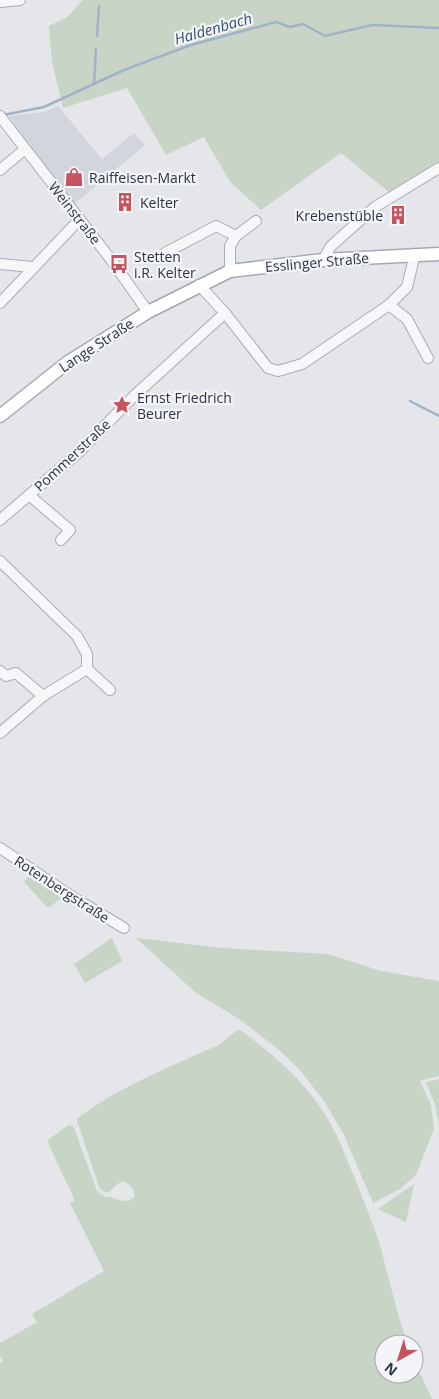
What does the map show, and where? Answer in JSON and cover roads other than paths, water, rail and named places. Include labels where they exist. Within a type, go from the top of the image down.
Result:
[{"type":"main road","name":"Esslinger Straße","points":[[199,285],[230,271],[323,260],[439,254]]},
{"type":"main road","name":"Lange Straße","points":[[0,416],[68,362],[148,312],[199,285]]},
{"type":"street","points":[[0,2],[20,0]]},
{"type":"street","name":"Weinstraße","points":[[1,118],[112,261],[148,312]]},
{"type":"street","points":[[0,170],[26,150]]},
{"type":"street","points":[[323,260],[331,246],[375,207],[439,168]]},
{"type":"street","points":[[0,303],[79,220]]},
{"type":"street","points":[[230,271],[230,246],[236,236],[256,221]]},
{"type":"street","points":[[165,254],[216,226],[236,236]]},
{"type":"street","points":[[199,285],[225,313],[268,368],[278,371],[302,364],[389,305],[407,287],[416,254]]},
{"type":"street","points":[[0,264],[33,267]]},
{"type":"street","points":[[389,305],[407,319],[428,358]]},
{"type":"street","name":"Pommerstraße","points":[[0,520],[78,453],[135,395],[225,313]]},
{"type":"street","name":"Pommerstraße","points":[[29,495],[70,530],[61,540]]},
{"type":"street","points":[[0,561],[77,636],[87,654],[87,669],[110,690]]},
{"type":"street","points":[[0,733],[42,696],[87,669]]},
{"type":"street","points":[[0,672],[6,676],[16,674],[42,696]]},
{"type":"street","name":"Rotenbergstraße","points":[[0,848],[71,896],[124,928]]},
{"type":"waterway","points":[[97,36],[99,6]]},
{"type":"waterway","name":"Haldenbach","points":[[3,115],[44,107],[124,70],[191,45],[276,22],[290,27],[303,24],[325,36],[372,25],[439,28]]},
{"type":"waterway","points":[[94,84],[96,49]]},
{"type":"waterway","points":[[410,401],[439,416]]},
{"type":"place","name":"Raiffeisen-Markt","points":[[74,177]]},
{"type":"place","name":"Kelter","points":[[125,202]]},
{"type":"place","name":"Krebenstüble","points":[[398,215]]},
{"type":"place","name":"Stetten i.R. Kelter","points":[[119,264]]},
{"type":"place","name":"Ernst Friedrich Beurer","points":[[122,405]]}]
